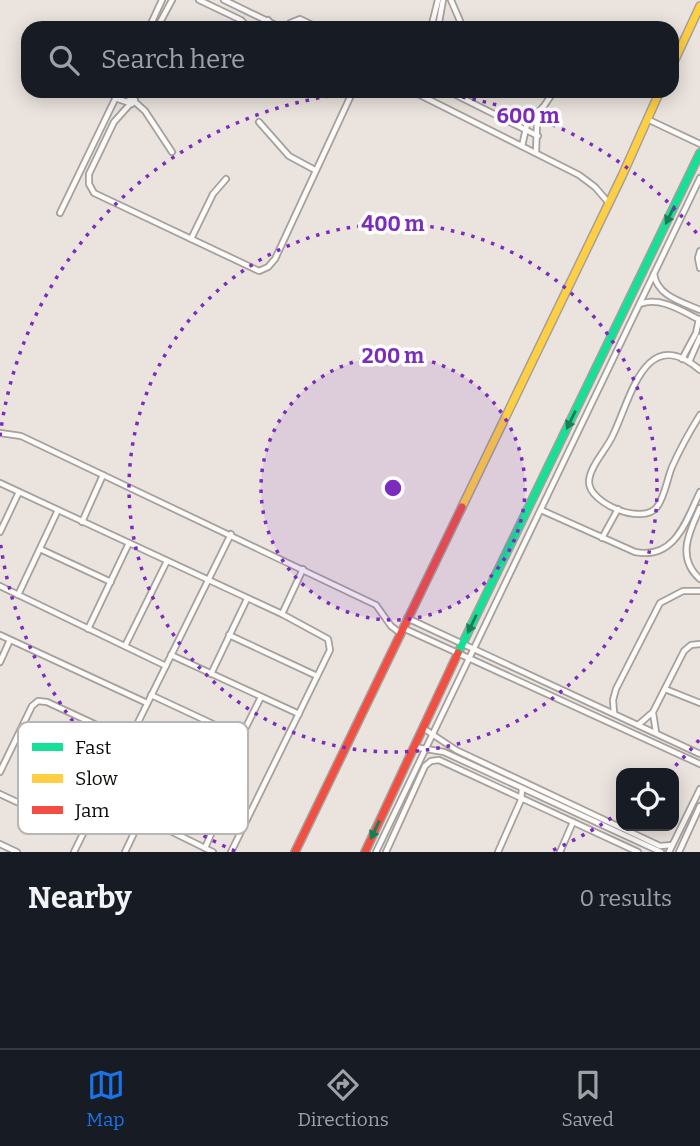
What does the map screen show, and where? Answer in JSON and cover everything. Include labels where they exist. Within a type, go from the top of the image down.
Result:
[{"type":"street","points":[[152,21],[162,0]]},
{"type":"street","points":[[161,21],[172,0]]},
{"type":"street","points":[[199,0],[242,21]]},
{"type":"street","points":[[224,0],[268,20]]},
{"type":"street","points":[[434,21],[438,0]]},
{"type":"street","points":[[436,21],[443,0]]},
{"type":"street","points":[[451,0],[460,21]]},
{"type":"street","points":[[679,50],[700,6]]},
{"type":"street","points":[[60,213],[115,98],[132,101]]},
{"type":"street","points":[[128,98],[145,111],[172,152]]},
{"type":"street","points":[[133,98],[114,122],[89,174],[91,189],[98,196],[253,270],[268,267],[275,259],[350,98]]},
{"type":"street","points":[[426,98],[579,175],[595,187],[608,202]]},
{"type":"street","points":[[462,98],[538,136]]},
{"type":"street","points":[[522,146],[529,121],[549,98]]},
{"type":"street","points":[[295,852],[657,98]]},
{"type":"street","points":[[536,153],[537,124],[544,106]]},
{"type":"street","points":[[647,119],[700,144]]},
{"type":"street","points":[[259,122],[289,156],[315,170]]},
{"type":"street","points":[[365,852],[458,652],[700,153]]},
{"type":"street","points":[[376,852],[700,178]]},
{"type":"street","points":[[191,239],[214,194],[226,180]]},
{"type":"street","points":[[700,251],[700,268]]},
{"type":"street","points":[[654,273],[656,283],[663,293],[700,310]]},
{"type":"street","points":[[639,304],[661,302],[700,320],[682,359]]},
{"type":"street","points":[[689,362],[700,337]]},
{"type":"street","points":[[700,370],[689,362],[667,354],[658,356],[643,367],[610,441],[590,474],[589,486],[595,498],[636,516],[651,513],[657,507],[681,449],[700,415]]},
{"type":"street","points":[[0,433],[21,436],[231,534],[376,605],[391,626],[458,652],[700,764]]},
{"type":"street","points":[[82,522],[103,475]]},
{"type":"street","points":[[0,483],[282,614],[328,639],[330,650],[248,818]]},
{"type":"street","points":[[0,532],[19,492]]},
{"type":"street","points":[[541,510],[602,538],[649,554],[663,549],[681,533],[700,492]]},
{"type":"street","points":[[700,508],[687,535],[685,550],[688,565],[700,579]]},
{"type":"street","points":[[602,538],[618,509]]},
{"type":"street","points":[[18,595],[58,510]]},
{"type":"street","points":[[138,722],[231,534]]},
{"type":"street","points":[[88,629],[129,543]]},
{"type":"street","points":[[40,549],[111,582]]},
{"type":"street","points":[[125,646],[167,561]]},
{"type":"street","points":[[282,614],[303,569]]},
{"type":"street","points":[[0,586],[166,666]]},
{"type":"street","points":[[615,714],[613,700],[616,689],[655,610],[660,603],[674,594],[691,590],[700,592]]},
{"type":"street","points":[[211,674],[247,598]]},
{"type":"street","points":[[407,618],[700,754]]},
{"type":"street","points":[[0,635],[147,703]]},
{"type":"street","points":[[229,635],[317,676]]},
{"type":"street","points":[[0,662],[10,640]]},
{"type":"street","points":[[638,725],[653,712],[684,651],[691,645],[700,644]]},
{"type":"street","points":[[171,655],[299,714]]},
{"type":"street","points":[[536,688],[540,679]]},
{"type":"street","points":[[665,689],[700,703]]},
{"type":"street","points":[[151,695],[209,722]]},
{"type":"street","points":[[248,723],[261,697]]},
{"type":"street","points":[[24,722],[32,706],[38,701],[47,702],[90,722]]},
{"type":"street","points":[[653,712],[656,733]]},
{"type":"street","points":[[423,728],[456,750],[660,849]]},
{"type":"street","points":[[0,772],[18,735]]},
{"type":"street","points":[[414,747],[444,752],[534,795],[660,849],[672,845]]},
{"type":"street","points":[[386,852],[425,766],[431,761],[443,761],[521,800],[638,852]]},
{"type":"street","points":[[498,852],[521,800],[522,789]]},
{"type":"street","points":[[669,852],[700,789]]},
{"type":"street","points":[[0,794],[18,802]]},
{"type":"street","points":[[521,800],[534,795]]},
{"type":"street","points":[[552,803],[555,797]]},
{"type":"street","points":[[679,852],[700,806]]},
{"type":"street","points":[[560,852],[573,822]]},
{"type":"street","points":[[74,852],[83,834]]},
{"type":"street","points":[[125,852],[134,834]]},
{"type":"street","points":[[177,834],[214,852]]},
{"type":"street","points":[[205,848],[211,834]]},
{"type":"street","points":[[231,852],[240,834]]},
{"type":"street","points":[[0,844],[17,852]]},
{"type":"traffic: fast","points":[[458,653],[700,153]]},
{"type":"traffic: slow","points":[[679,51],[700,6]]},
{"type":"traffic: slow","points":[[462,507],[657,98]]},
{"type":"traffic: jam","points":[[295,852],[462,507]]},
{"type":"traffic: jam","points":[[365,852],[458,653]]}]
